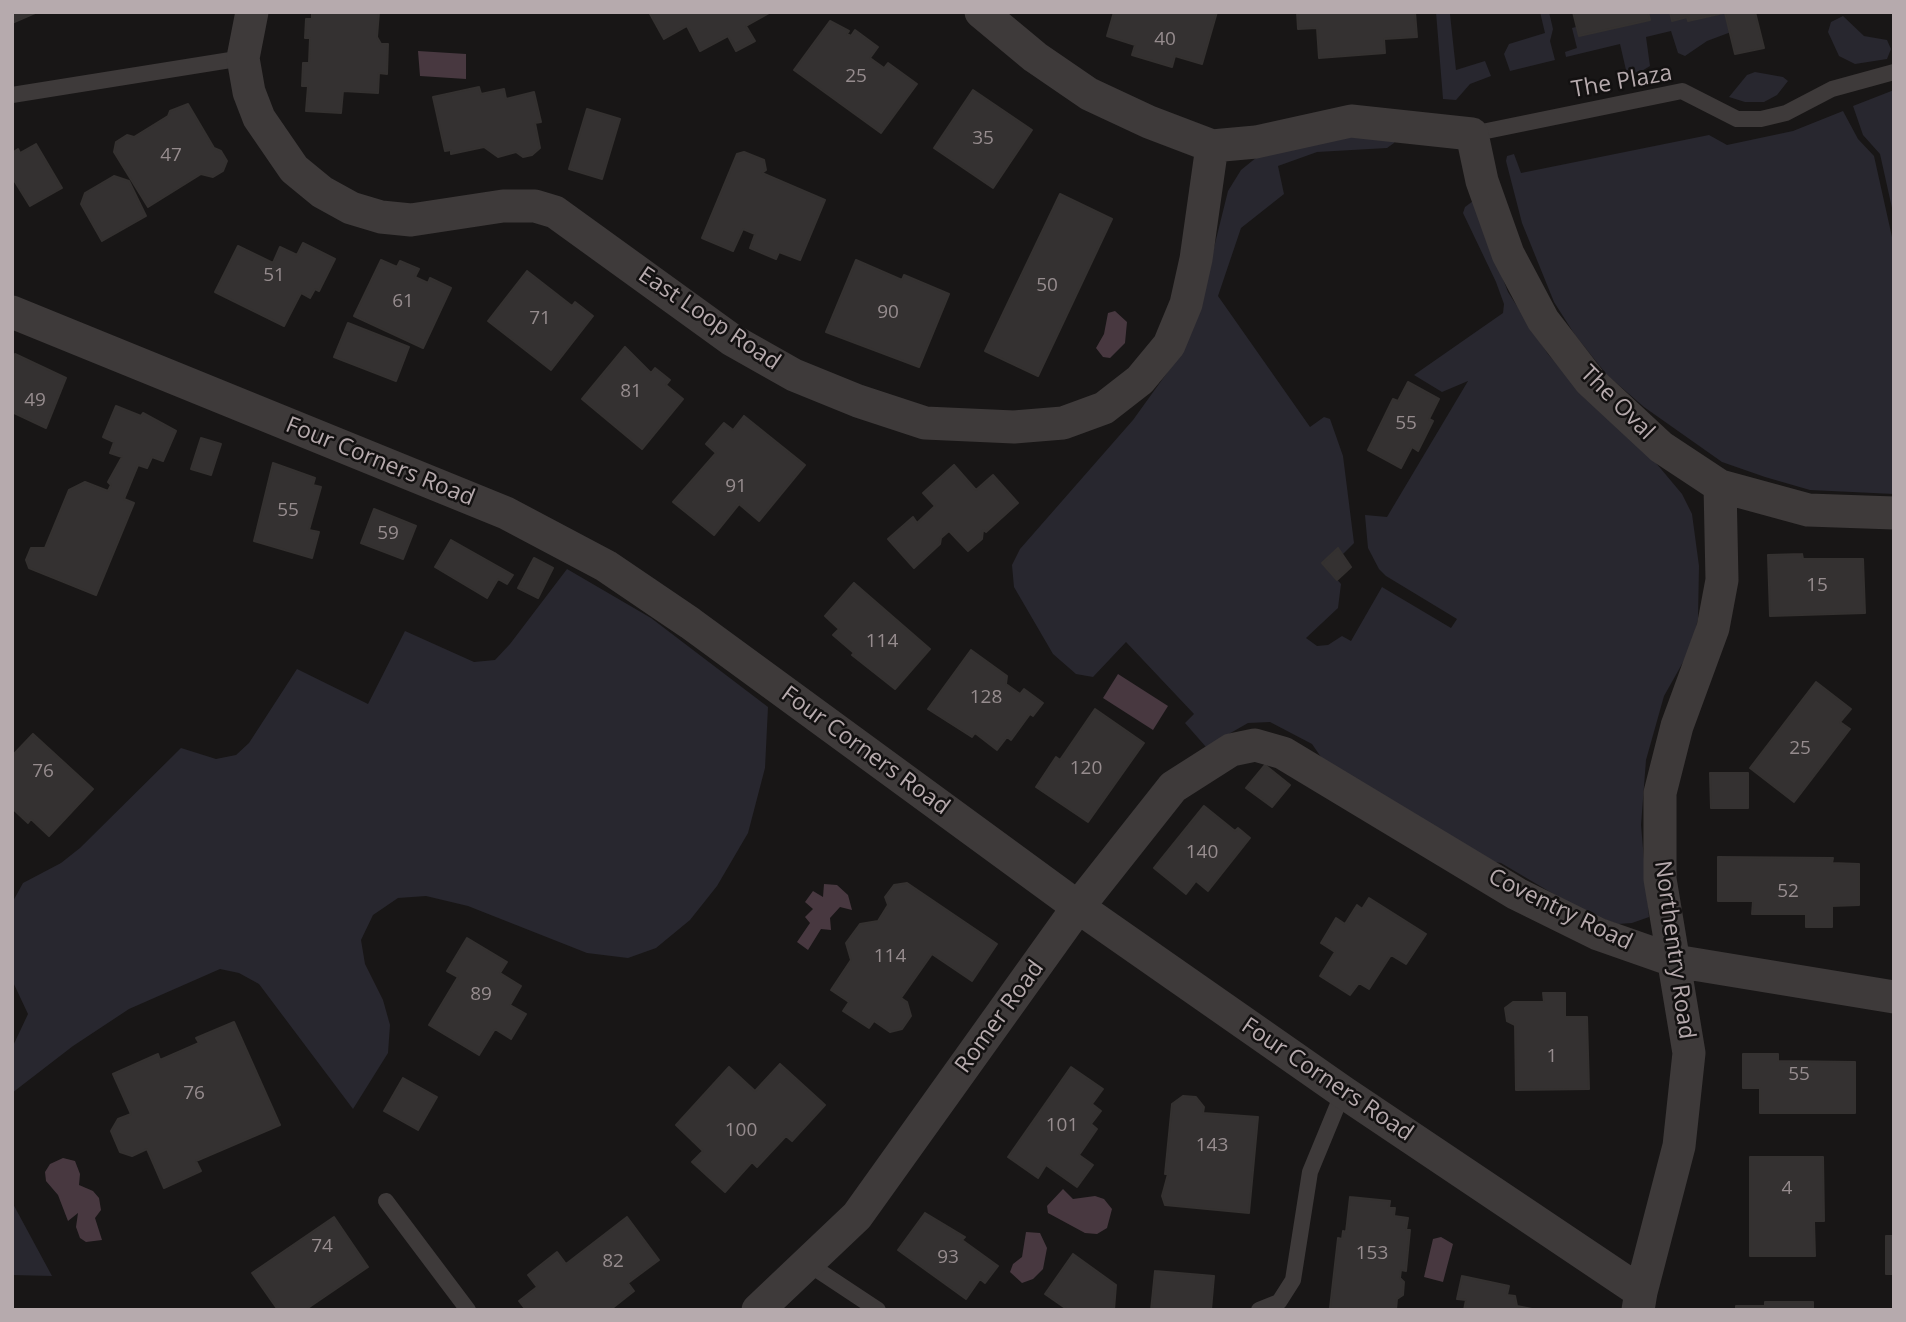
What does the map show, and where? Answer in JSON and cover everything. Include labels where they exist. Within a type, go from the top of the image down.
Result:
[{"type":"street","name":"East Loop Road","points":[[252,12],[246,29],[243,58],[249,92],[274,144],[294,169],[322,192],[351,208],[381,217],[411,220],[503,206],[535,206],[555,212],[732,340],[794,375],[858,401],[925,422],[971,427],[1063,423],[1104,408],[1140,380],[1169,345],[1186,304],[1196,259],[1212,146]]},
{"type":"street","points":[[981,12],[1035,57],[1089,94],[1149,122],[1212,146],[1255,142],[1351,121],[1472,134]]},
{"type":"street","name":"The Oval","points":[[1472,134],[1482,181],[1508,254],[1543,320],[1590,381],[1661,447],[1720,486],[1808,510],[1877,515],[1894,513]]},
{"type":"street","name":"Four Corners Road","points":[[12,312],[506,513],[606,566],[690,623],[1078,907],[1639,1301]]},
{"type":"street","name":"Northentry Road","points":[[1639,1301],[1679,1146],[1689,1054],[1660,879],[1660,793],[1673,737],[1713,628],[1722,580],[1720,486]]},
{"type":"street","name":"Romer Road","points":[[758,1310],[857,1216],[1078,907],[1173,788],[1231,751],[1255,745]]},
{"type":"street","name":"Coventry Road","points":[[1255,745],[1283,753],[1517,894],[1598,934],[1675,961],[1894,997]]},
{"type":"lane","points":[[12,95],[243,58]]},
{"type":"lane","name":"The Plaza","points":[[1472,134],[1682,91],[1737,118],[1761,119],[1786,113],[1832,89],[1894,72]]},
{"type":"lane","points":[[1259,1310],[1279,1302],[1293,1280],[1310,1172],[1343,1092]]},
{"type":"lane","points":[[386,1201],[468,1310]]},
{"type":"lane","points":[[807,1263],[878,1310]]},
{"type":"shaded area","points":[[1436,12],[1464,12],[1450,14],[1456,70],[1485,61],[1491,76],[1470,84],[1456,100],[1443,99]]},
{"type":"shaded area","points":[[1540,12],[1549,12],[1553,29],[1550,41],[1555,60],[1510,71],[1504,54],[1509,44],[1545,33]]},
{"type":"shaded area","points":[[1648,12],[1670,12],[1672,20],[1687,17],[1688,21],[1726,13],[1731,32],[1707,41],[1685,56],[1678,53],[1671,31],[1646,37],[1650,66],[1635,75],[1626,70],[1620,44],[1566,57],[1565,52],[1577,48],[1572,28],[1576,27],[1579,36],[1649,20]]},
{"type":"shaded area","points":[[1843,16],[1864,36],[1887,40],[1891,49],[1887,59],[1855,64],[1839,56],[1828,32],[1831,22]]},
{"type":"shaded area","points":[[418,51],[466,54],[466,79],[420,76]]},
{"type":"shaded area","points":[[1755,72],[1783,77],[1788,81],[1777,95],[1764,102],[1745,102],[1729,97],[1747,75]]},
{"type":"shaded area","points":[[1894,90],[1894,217],[1880,154],[1863,135],[1853,106]]},
{"type":"shaded area","points":[[1843,111],[1858,139],[1874,156],[1894,246],[1894,494],[1810,490],[1765,477],[1722,462],[1644,407],[1607,375],[1575,335],[1554,302],[1522,223],[1506,161],[1507,156],[1514,154],[1521,173],[1709,135],[1727,145],[1793,131]]},
{"type":"shaded area","points":[[1398,133],[1394,143],[1387,148],[1317,152],[1278,166],[1284,194],[1241,228],[1218,296],[1310,427],[1324,417],[1330,419],[1343,456],[1354,543],[1343,554],[1338,549],[1322,563],[1341,584],[1338,608],[1306,638],[1317,646],[1328,645],[1342,636],[1351,641],[1382,587],[1451,628],[1457,619],[1386,576],[1379,569],[1368,548],[1365,515],[1387,517],[1468,381],[1442,392],[1414,375],[1503,313],[1504,304],[1496,282],[1463,213],[1465,207],[1473,201],[1508,292],[1548,354],[1581,392],[1656,463],[1682,494],[1692,514],[1699,566],[1698,619],[1691,648],[1664,696],[1646,760],[1641,825],[1649,917],[1632,923],[1618,924],[1584,912],[1501,863],[1489,861],[1325,763],[1312,744],[1270,722],[1248,723],[1206,747],[1185,723],[1194,714],[1126,642],[1093,677],[1076,674],[1053,654],[1014,587],[1012,565],[1020,549],[1133,420],[1177,359],[1196,320],[1228,191],[1241,170],[1257,157],[1335,134]]},
{"type":"shaded area","points":[[1115,311],[1127,322],[1125,343],[1110,358],[1103,357],[1096,348],[1104,334],[1108,313]]},
{"type":"shaded area","points":[[567,569],[651,618],[768,707],[765,768],[748,833],[717,886],[690,920],[656,948],[628,958],[587,953],[468,906],[426,896],[398,898],[373,915],[361,940],[365,964],[383,1000],[390,1025],[388,1053],[353,1109],[259,984],[239,973],[220,969],[129,1009],[73,1046],[12,1093],[12,1048],[28,1014],[12,980],[12,903],[23,883],[61,863],[80,848],[181,748],[216,759],[236,755],[249,743],[297,669],[368,704],[405,631],[474,662],[495,660]]},
{"type":"shaded area","points":[[1118,674],[1168,706],[1153,730],[1103,698]]},
{"type":"shaded area","points":[[824,884],[837,885],[848,895],[852,910],[840,907],[830,918],[831,930],[821,929],[808,950],[797,942],[810,923],[805,917],[813,909],[805,902],[813,891],[823,897]]},
{"type":"shaded area","points":[[63,1158],[75,1161],[80,1174],[79,1185],[93,1191],[99,1198],[101,1210],[95,1218],[102,1240],[86,1242],[80,1238],[76,1227],[78,1213],[68,1221],[58,1195],[46,1181],[45,1172],[50,1164]]},
{"type":"shaded area","points":[[1063,1189],[1073,1199],[1095,1196],[1104,1199],[1112,1209],[1107,1228],[1097,1234],[1085,1233],[1048,1213],[1047,1206]]},
{"type":"shaded area","points":[[12,1202],[52,1276],[12,1275]]},
{"type":"shaded area","points":[[1026,1232],[1040,1233],[1047,1248],[1043,1269],[1033,1279],[1022,1283],[1010,1272],[1013,1264],[1022,1257]]},
{"type":"shaded area","points":[[1441,1237],[1453,1244],[1443,1282],[1424,1277],[1433,1239]]},
{"type":"building","points":[[12,12],[35,12],[35,13],[12,23]]},
{"type":"building","points":[[312,12],[379,12],[377,37],[381,44],[388,44],[387,74],[379,73],[378,93],[343,91],[341,113],[306,111],[308,86],[302,86],[303,63],[309,63],[310,38],[305,38],[306,19],[312,19]]},
{"type":"building","points":[[649,12],[771,12],[746,26],[755,41],[736,51],[728,36],[700,51],[687,26],[664,39]]},
{"type":"building","points":[[1114,12],[1217,12],[1202,64],[1175,56],[1172,67],[1132,55],[1135,45],[1107,36]]},
{"type":"building","points":[[1297,12],[1415,12],[1417,37],[1384,39],[1385,53],[1319,58],[1317,28],[1298,29]]},
{"type":"building","points":[[1573,12],[1648,12],[1650,20],[1579,36]]},
{"type":"building","points":[[1670,12],[1728,12],[1688,21],[1687,17],[1672,21]]},
{"type":"building","points":[[1755,12],[1764,48],[1735,54],[1725,13]]},
{"type":"building","points":[[830,21],[849,31],[847,34],[851,36],[855,30],[878,47],[870,58],[884,68],[888,63],[917,84],[881,133],[794,70]]},
{"type":"building","points":[[479,87],[481,94],[504,89],[506,99],[534,92],[541,122],[535,123],[540,148],[532,155],[523,157],[516,152],[498,157],[484,147],[451,154],[451,150],[445,151],[433,97]]},
{"type":"building","points":[[973,90],[1032,130],[993,188],[934,148]]},
{"type":"building","points":[[188,104],[214,148],[221,151],[227,161],[223,171],[213,177],[201,174],[148,207],[114,152],[116,142],[127,135],[134,137],[168,116],[170,111]]},
{"type":"building","points":[[587,109],[620,119],[602,179],[569,169]]},
{"type":"building","points":[[36,144],[62,188],[30,206],[12,177],[12,153],[18,149],[20,153]]},
{"type":"building","points":[[744,152],[764,160],[766,170],[762,173],[825,200],[800,260],[779,252],[776,259],[750,248],[755,234],[743,229],[733,251],[702,238],[737,154]]},
{"type":"building","points":[[114,176],[129,181],[146,216],[102,241],[81,204],[85,193]]},
{"type":"building","points":[[1060,194],[1112,219],[1038,376],[985,351]]},
{"type":"building","points":[[303,243],[335,259],[319,291],[315,289],[310,298],[301,293],[284,326],[215,292],[238,246],[273,263],[280,247],[297,255]]},
{"type":"building","points":[[381,260],[397,267],[400,261],[419,269],[415,277],[428,283],[430,278],[451,288],[423,348],[354,316]]},
{"type":"building","points":[[856,260],[902,280],[904,275],[949,294],[919,367],[826,332]]},
{"type":"building","points":[[527,271],[572,306],[575,302],[593,316],[551,370],[488,321]]},
{"type":"building","points":[[348,323],[409,347],[396,381],[334,357]]},
{"type":"building","points":[[625,347],[651,373],[655,368],[670,380],[666,385],[683,399],[642,449],[582,399]]},
{"type":"building","points":[[15,354],[66,378],[46,428],[12,412]]},
{"type":"building","points":[[1408,382],[1439,399],[1429,419],[1433,421],[1418,451],[1412,447],[1401,468],[1368,450],[1393,399],[1398,401]]},
{"type":"building","points":[[116,406],[141,416],[143,413],[176,431],[163,461],[152,457],[147,468],[138,465],[124,499],[134,503],[96,595],[29,568],[26,560],[31,548],[45,548],[69,490],[85,482],[108,491],[111,485],[108,482],[122,457],[110,453],[114,442],[103,437]]},
{"type":"building","points":[[744,416],[805,465],[759,521],[739,504],[714,535],[673,502],[716,453],[706,444],[724,423],[733,430]]},
{"type":"building","points":[[201,438],[221,444],[211,475],[191,469]]},
{"type":"building","points":[[273,463],[315,478],[313,485],[321,487],[309,530],[319,532],[312,558],[254,541]]},
{"type":"building","points":[[954,465],[976,490],[993,475],[1018,503],[986,532],[983,530],[982,539],[968,551],[949,531],[941,538],[940,544],[914,568],[888,539],[913,517],[917,523],[935,506],[923,493]]},
{"type":"building","points":[[374,509],[416,526],[403,559],[361,543]]},
{"type":"building","points":[[451,540],[513,575],[507,584],[498,579],[487,598],[435,567]]},
{"type":"building","points":[[1338,548],[1351,567],[1337,580],[1322,563]]},
{"type":"building","points":[[1802,554],[1803,559],[1863,559],[1865,613],[1770,616],[1768,555]]},
{"type":"building","points":[[534,558],[553,568],[538,598],[518,588]]},
{"type":"building","points":[[854,583],[930,649],[895,689],[852,655],[854,653],[833,635],[839,629],[825,616]]},
{"type":"building","points":[[971,650],[1007,676],[1006,684],[1020,694],[1024,689],[1043,703],[1033,716],[1030,714],[1011,740],[1007,737],[997,750],[975,733],[972,737],[928,709]]},
{"type":"building","points":[[1816,682],[1851,709],[1840,722],[1850,729],[1794,802],[1750,768]]},
{"type":"building","points":[[1095,709],[1144,743],[1088,822],[1036,787],[1056,757],[1060,760]]},
{"type":"building","points":[[33,734],[93,789],[49,836],[31,819],[28,823],[12,808],[12,756]]},
{"type":"building","points":[[1265,765],[1290,785],[1272,807],[1246,788]]},
{"type":"building","points":[[1710,773],[1748,773],[1748,808],[1711,808]]},
{"type":"building","points":[[1204,806],[1235,831],[1238,828],[1250,838],[1208,891],[1196,881],[1186,894],[1154,868]]},
{"type":"building","points":[[1718,857],[1833,858],[1832,863],[1859,864],[1859,905],[1832,906],[1832,927],[1806,927],[1806,914],[1752,914],[1753,901],[1718,901]]},
{"type":"building","points":[[907,883],[997,944],[972,981],[932,954],[901,998],[907,1002],[911,1016],[902,1029],[890,1032],[874,1021],[869,1028],[843,1011],[849,1002],[831,990],[851,960],[846,943],[860,924],[878,921],[888,905],[885,897],[894,885]]},
{"type":"building","points":[[1369,898],[1426,934],[1406,964],[1391,955],[1369,989],[1359,983],[1350,995],[1320,976],[1335,952],[1321,943],[1336,918],[1345,924],[1357,905],[1362,909]]},
{"type":"building","points":[[467,938],[507,962],[500,973],[521,986],[510,1005],[526,1014],[511,1039],[495,1029],[479,1055],[429,1025],[458,977],[447,971]]},
{"type":"building","points":[[1543,993],[1565,993],[1565,1017],[1587,1017],[1589,1089],[1516,1090],[1515,1025],[1507,1021],[1505,1008],[1513,1002],[1544,1002]]},
{"type":"building","points":[[234,1022],[280,1125],[196,1161],[201,1171],[164,1188],[147,1149],[132,1156],[120,1152],[111,1131],[118,1119],[131,1114],[113,1074],[158,1054],[160,1060],[199,1043],[196,1038]]},
{"type":"building","points":[[1743,1054],[1778,1054],[1778,1061],[1855,1062],[1855,1113],[1760,1113],[1760,1088],[1743,1088]]},
{"type":"building","points":[[780,1064],[825,1105],[792,1141],[786,1136],[757,1167],[752,1162],[725,1192],[692,1162],[703,1151],[676,1125],[729,1067],[755,1091]]},
{"type":"building","points":[[1071,1067],[1103,1089],[1092,1104],[1101,1111],[1091,1124],[1097,1129],[1079,1155],[1093,1165],[1077,1187],[1046,1165],[1038,1178],[1008,1157]]},
{"type":"building","points":[[403,1078],[437,1097],[418,1130],[384,1111]]},
{"type":"building","points":[[1183,1096],[1196,1097],[1204,1107],[1203,1113],[1258,1117],[1249,1213],[1165,1205],[1162,1196],[1168,1174],[1165,1174],[1172,1104]]},
{"type":"building","points":[[1750,1157],[1823,1157],[1824,1221],[1814,1221],[1815,1256],[1750,1256]]},
{"type":"building","points":[[1350,1197],[1390,1201],[1389,1208],[1395,1208],[1394,1216],[1408,1218],[1406,1230],[1410,1230],[1406,1271],[1401,1270],[1400,1278],[1404,1282],[1403,1295],[1397,1299],[1396,1310],[1330,1308],[1338,1238],[1342,1239],[1343,1231],[1346,1232]]},
{"type":"building","points":[[925,1213],[965,1237],[962,1240],[998,1266],[985,1283],[980,1279],[966,1299],[898,1250]]},
{"type":"building","points":[[334,1217],[368,1267],[305,1310],[278,1310],[252,1273]]},
{"type":"building","points":[[627,1217],[659,1260],[628,1283],[634,1291],[610,1310],[526,1310],[519,1301],[537,1287],[528,1275],[557,1252],[566,1264]]},
{"type":"building","points":[[1886,1236],[1894,1236],[1894,1274],[1886,1274]]},
{"type":"building","points":[[1073,1254],[1116,1285],[1114,1310],[1068,1310],[1045,1294]]},
{"type":"building","points":[[1155,1271],[1214,1276],[1211,1310],[1151,1310]]},
{"type":"building","points":[[1462,1276],[1509,1286],[1507,1295],[1515,1296],[1517,1306],[1537,1310],[1464,1310],[1466,1300],[1457,1299]]},
{"type":"building","points":[[1765,1302],[1813,1302],[1813,1310],[1736,1310],[1736,1306],[1765,1306]]}]
